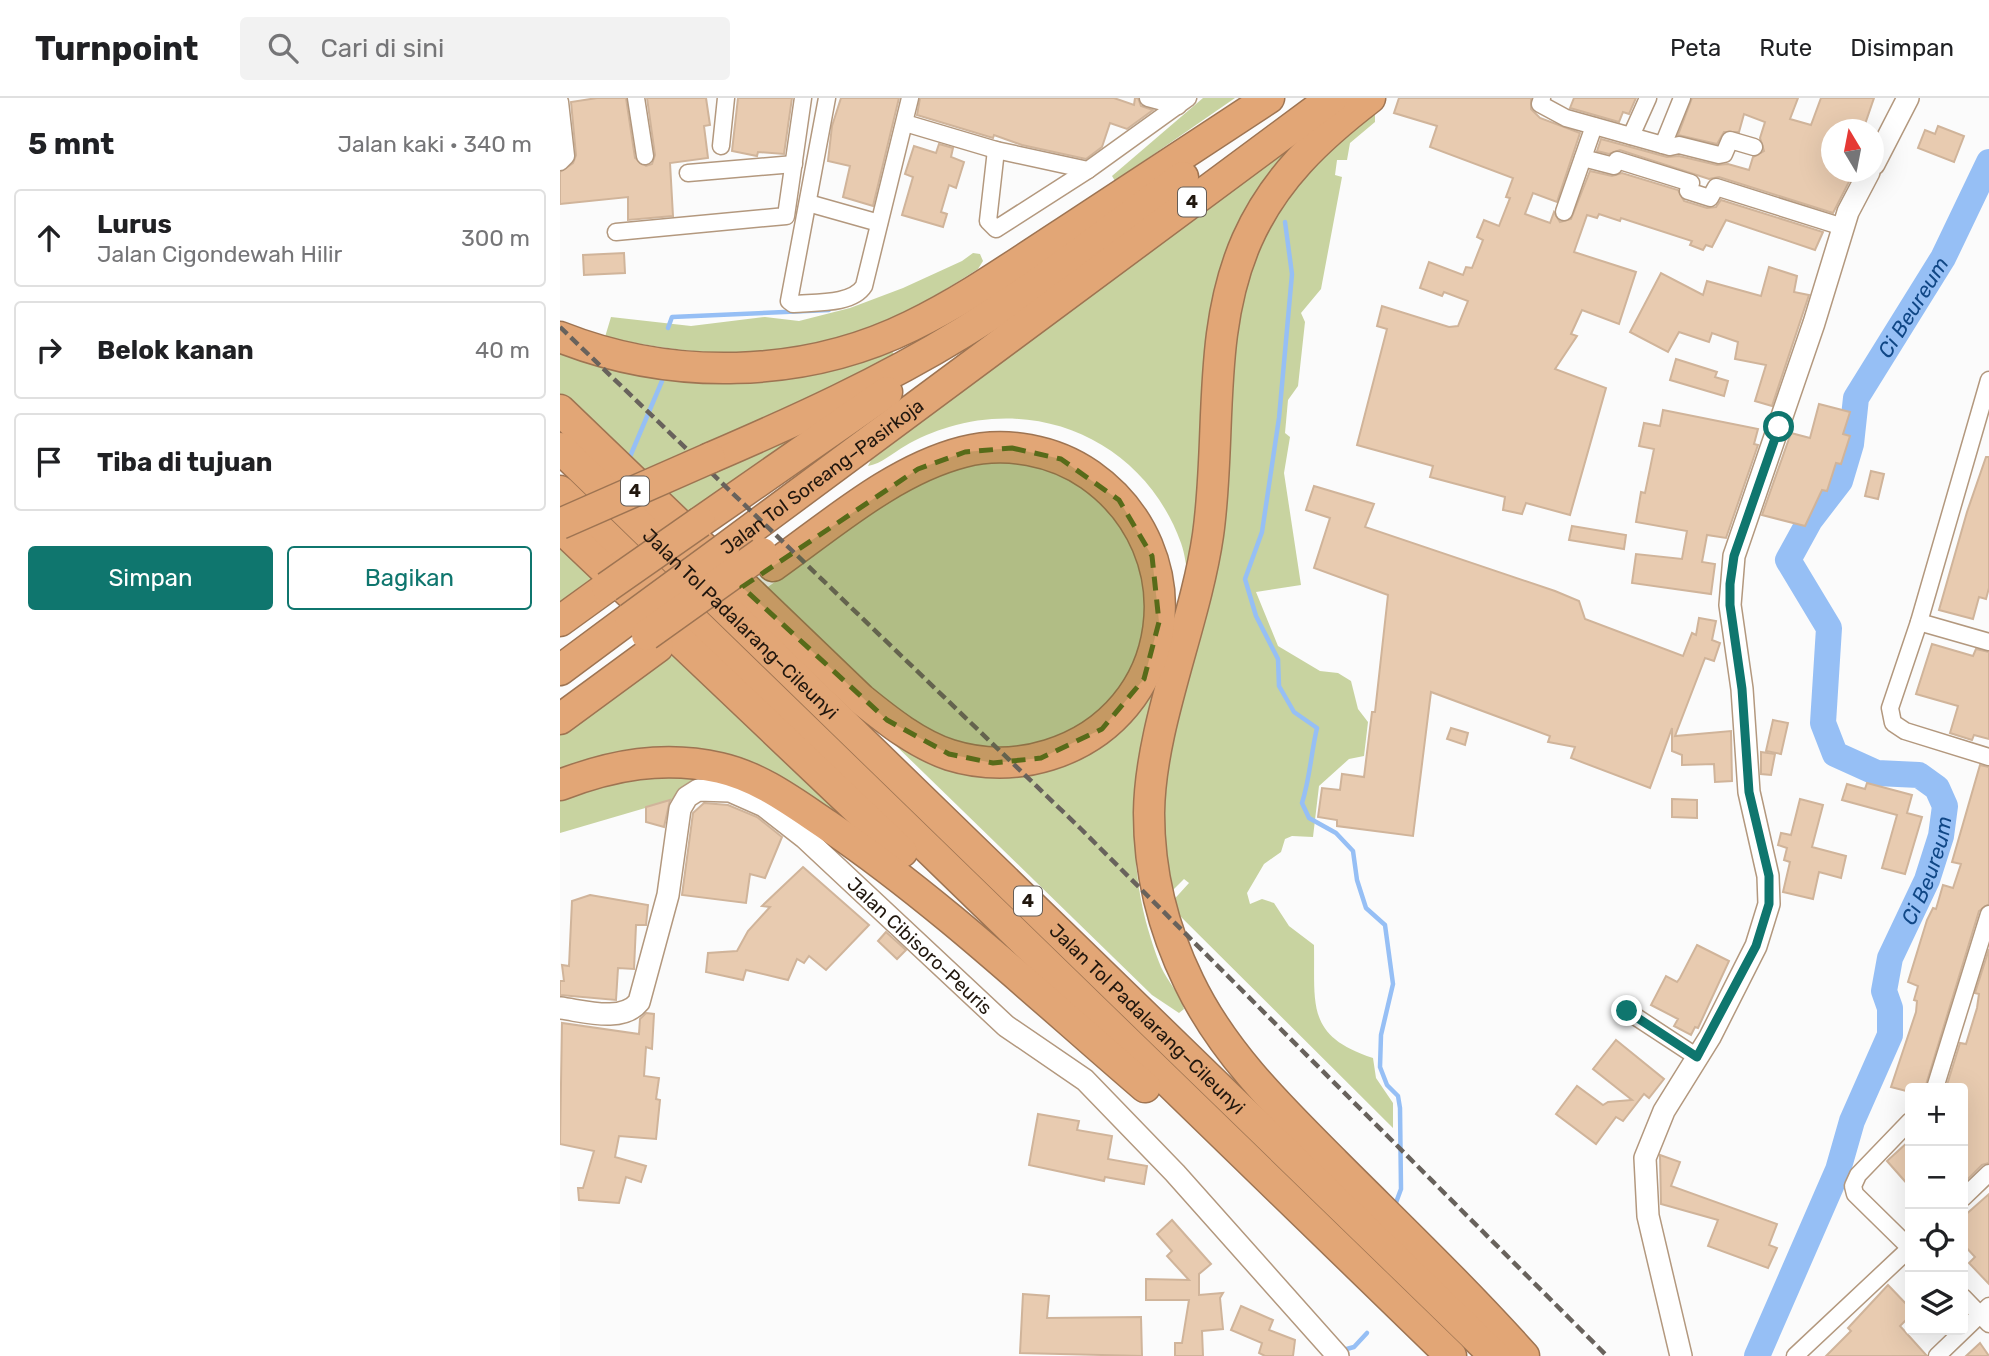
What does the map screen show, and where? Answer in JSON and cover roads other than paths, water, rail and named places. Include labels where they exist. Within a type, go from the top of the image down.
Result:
[{"type":"highway","points":[[560,337],[629,358],[702,367],[782,365],[850,351],[909,327],[965,297],[1269,98]]},
{"type":"highway","name":"4","points":[[1044,295],[1292,98]]},
{"type":"highway","name":"4","points":[[560,526],[812,413],[910,363],[971,327],[1044,295],[1332,98]]},
{"type":"highway","points":[[1370,98],[1312,146],[1279,182],[1256,220],[1233,275],[1221,336],[1208,533],[1199,585],[1168,706],[1151,792],[1151,858],[1166,924],[1199,1003],[1227,1045],[1263,1089],[1468,1294],[1524,1356]]},
{"type":"highway","points":[[560,621],[907,378],[1044,295]]},
{"type":"highway","name":"Jalan Tol Soreang–Pasirkoja","points":[[560,670],[641,629],[662,595],[724,549],[1044,295]]},
{"type":"highway","points":[[560,410],[841,682],[887,720],[949,754],[993,763],[1017,762],[1065,750],[1084,741],[1112,721],[1135,696],[1144,679],[1157,642],[1160,598],[1157,578],[1144,537],[1119,500],[1092,477],[1060,459],[1036,451],[986,449],[940,460],[896,482],[768,559],[641,629],[560,661]]},
{"type":"highway","points":[[768,559],[867,480],[933,444],[994,430],[1041,433],[1064,441],[1086,451],[1122,477],[1146,507],[1167,545],[1177,584],[1178,614],[1168,706]]},
{"type":"highway","name":"Jalan Tol Padalarang–Cileunyi","points":[[560,447],[1495,1356]]},
{"type":"highway","name":"Jalan Tol Padalarang–Cileunyi","points":[[560,491],[1451,1356]]},
{"type":"highway","points":[[560,526],[1145,1087],[1338,1268],[1439,1356]]},
{"type":"highway","points":[[560,697],[641,629]]},
{"type":"highway","points":[[560,719],[641,629]]},
{"type":"highway","points":[[560,785],[612,768],[666,761],[721,768],[766,786],[905,881],[1145,1087]]},
{"type":"street","points":[[635,98],[645,156]]},
{"type":"street","points":[[722,146],[726,98]]},
{"type":"street","points":[[616,232],[786,216],[803,98]]},
{"type":"street","points":[[827,98],[789,301],[793,304],[848,298],[860,291],[867,278],[910,98]]},
{"type":"street","points":[[1148,98],[1183,102]]},
{"type":"street","points":[[1542,98],[1540,104],[1566,117],[1666,146],[1679,145],[1719,155],[1724,154],[1730,140],[1754,147]]},
{"type":"street","points":[[1631,136],[1648,98]]},
{"type":"street","points":[[1660,173],[1682,98]]},
{"type":"street","points":[[1884,145],[1908,98]]},
{"type":"street","points":[[560,102],[566,156],[560,162]]},
{"type":"street","points":[[996,150],[988,221],[996,229],[1088,170],[1183,102]]},
{"type":"street","points":[[905,123],[996,150],[1088,170]]},
{"type":"street","points":[[1564,212],[1594,126]]},
{"type":"street","points":[[1583,158],[1614,166],[1617,159],[1691,183],[1688,191],[1710,198],[1716,187],[1843,227]]},
{"type":"street","points":[[688,173],[794,164]]},
{"type":"street","points":[[1681,1356],[1648,1216],[1644,1158],[1664,1111],[1697,1057],[1756,946],[1769,904],[1769,876],[1749,792],[1742,689],[1730,605],[1734,556],[1814,323],[1843,227],[1864,182]]},
{"type":"street","points":[[808,203],[879,223]]},
{"type":"street","points":[[1989,380],[1919,622],[1890,708],[1893,723],[1905,731],[1989,757]]},
{"type":"street","points":[[1919,622],[1989,642]]},
{"type":"street","name":"Jalan Cibisoro-Peuris","points":[[560,1009],[622,1014],[632,1010],[639,1002],[668,895],[680,809],[687,797],[698,790],[714,788],[747,796],[782,820],[838,866],[1006,1026],[1029,1043],[1060,1060],[1085,1080],[1175,1173],[1338,1356]]},
{"type":"street","points":[[1937,1083],[1989,914]]},
{"type":"street","points":[[1627,1011],[1697,1057]]},
{"type":"street","points":[[1905,1126],[1858,1175],[1853,1186],[1855,1194],[1905,1243]]},
{"type":"street","points":[[1968,1193],[1989,1173]]},
{"type":"street","points":[[1795,1356],[1905,1253]]},
{"type":"street","points":[[1937,1356],[1986,1315],[1968,1301]]},
{"type":"waterway","name":"Ci Beureum","points":[[1757,1356],[1838,1170],[1852,1121],[1890,1035],[1890,1008],[1884,991],[1890,958],[1927,880],[1941,836],[1945,806],[1937,788],[1919,775],[1877,773],[1835,754],[1823,723],[1829,628],[1788,560],[1810,520],[1840,481],[1851,444],[1856,398],[1943,258],[1989,162]]},
{"type":"waterway","points":[[1285,222],[1292,274],[1279,418],[1262,532],[1245,579],[1256,616],[1278,659],[1279,686],[1294,712],[1317,728],[1302,803],[1309,818],[1336,833],[1353,851],[1357,880],[1366,908],[1385,925],[1393,984],[1381,1035],[1380,1067],[1387,1085],[1398,1096],[1400,1108],[1401,1189],[1394,1208]]},
{"type":"waterway","points":[[668,328],[672,317],[829,310]]},
{"type":"waterway","points":[[629,459],[662,381]]},
{"type":"waterway","points":[[1343,1350],[1354,1347],[1367,1333]]},
{"type":"railway","points":[[560,327],[1081,829],[1607,1356]]}]
